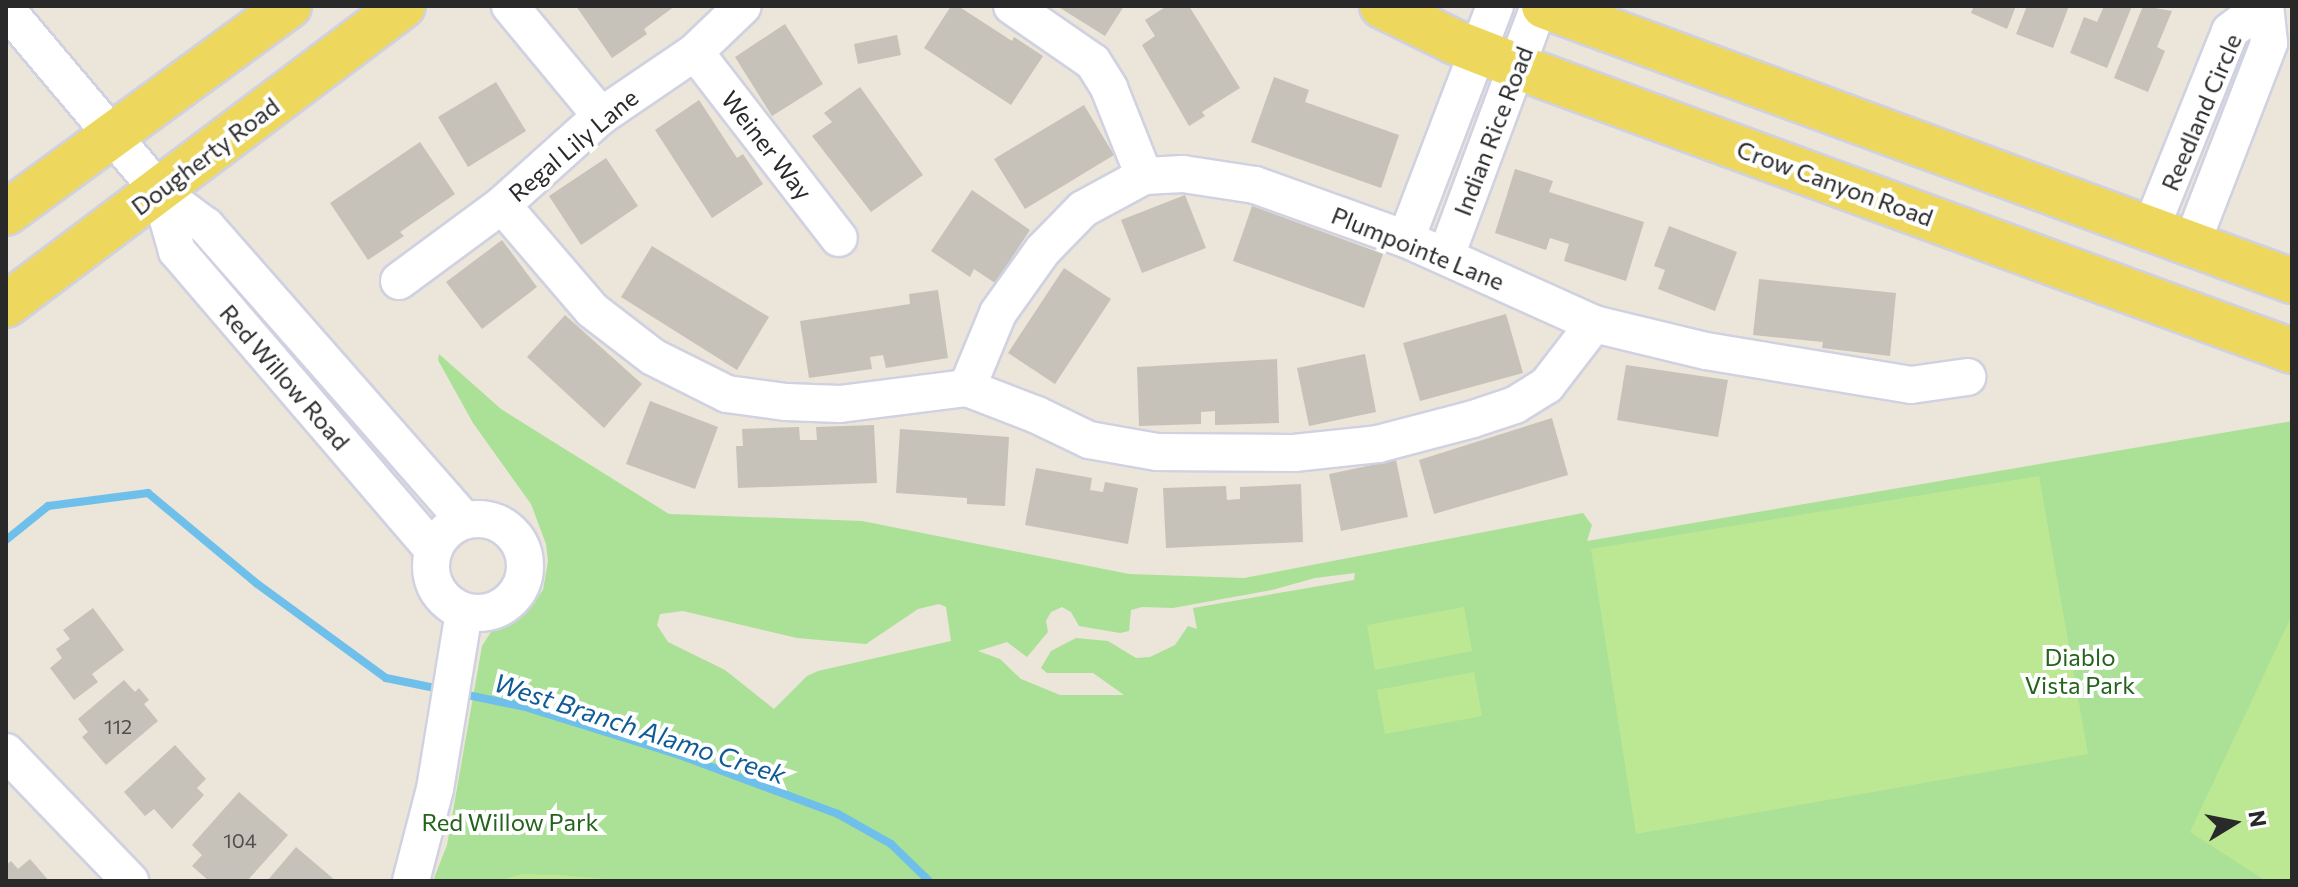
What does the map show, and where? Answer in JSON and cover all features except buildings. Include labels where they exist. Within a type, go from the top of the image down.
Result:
[{"type":"main road","points":[[6,213],[289,6]]},
{"type":"main road","name":"Dougherty Road","points":[[6,305],[403,6]]},
{"type":"main road","name":"Crow Canyon Road","points":[[1382,6],[1497,57],[2292,351]]},
{"type":"main road","points":[[1542,6],[2292,281]]},
{"type":"street","points":[[510,6],[601,116]]},
{"type":"street","name":"Regal Lily Lane","points":[[399,281],[502,205],[601,116],[695,52],[743,6]]},
{"type":"street","points":[[1012,6],[1093,62],[1109,88],[1144,176]]},
{"type":"street","name":"Indian Rice Road","points":[[1446,256],[1497,57],[1495,6]]},
{"type":"street","name":"Indian Rice Road","points":[[1406,239],[1497,57],[1542,6]]},
{"type":"street","points":[[2265,6],[2292,17]]},
{"type":"street","name":"Reedland Circle","points":[[2151,228],[2230,31],[2265,6],[2269,43],[2192,243]]},
{"type":"street","name":"Red Willow Road","points":[[6,9],[160,192],[206,226],[464,520]]},
{"type":"street","name":"Weiner Way","points":[[695,52],[839,238]]},
{"type":"street","name":"Plumpointe Lane","points":[[967,388],[998,313],[1043,250],[1083,209],[1144,176],[1183,174],[1255,185],[1406,239],[1594,324],[1706,351],[1911,385],[1967,377]]},
{"type":"street","name":"Red Willow Road","points":[[160,192],[177,251],[433,550]]},
{"type":"street","points":[[502,205],[592,310],[653,357],[727,394],[786,402],[840,404],[967,388],[1037,415],[1089,440],[1157,452],[1294,453],[1378,444],[1515,405],[1547,385],[1594,324]]},
{"type":"street","points":[[411,881],[435,789],[462,627],[453,606],[436,587],[431,575],[433,550],[445,531],[464,520],[478,518],[506,527],[522,549],[524,577],[511,600],[462,627]]},
{"type":"street","points":[[6,752],[130,881]]},
{"type":"green space","name":"Diablo Vista Park","points":[[439,354],[501,409],[669,514],[862,521],[1129,574],[1244,578],[1583,513],[1592,525],[1587,541],[2292,421],[2292,881],[433,881],[447,845],[482,646],[496,624],[528,611],[543,590],[548,561],[546,544],[531,504],[473,423],[438,360]],"holes":[[[1355,573],[1354,580],[1193,608],[1197,629],[1188,626],[1175,645],[1150,657],[1136,658],[1108,641],[1076,638],[1051,651],[1041,668],[1047,673],[1093,673],[1124,695],[1060,695],[1021,679],[1000,659],[978,651],[1007,642],[1027,657],[1048,632],[1046,621],[1051,612],[1062,607],[1071,612],[1079,626],[1120,633],[1129,631],[1131,610],[1142,607],[1173,608],[1272,590],[1315,578]],[[939,604],[946,607],[951,641],[818,671],[807,676],[774,709],[725,670],[668,642],[657,625],[660,614],[683,611],[797,638],[866,644],[918,609]]]},
{"type":"green space","points":[[2039,476],[2088,754],[1636,834],[1591,549]]},
{"type":"green space","points":[[1464,607],[1472,651],[1375,670],[1367,625]]},
{"type":"green space","points":[[2292,615],[2292,881],[2266,881],[2190,832]]},
{"type":"green space","points":[[1474,672],[1482,716],[1385,734],[1377,690]]},
{"type":"green space","points":[[523,874],[560,875],[628,881],[497,881]]},
{"type":"waterway","name":"West Branch Alamo Creek","points":[[6,540],[48,506],[148,493],[256,583],[386,678],[440,689]]},
{"type":"waterway","name":"West Branch Alamo Creek","points":[[458,693],[525,707],[674,753],[838,814],[891,844],[929,881]]},
{"type":"park label","name":"Red Willow Park","points":[[510,822]]}]
